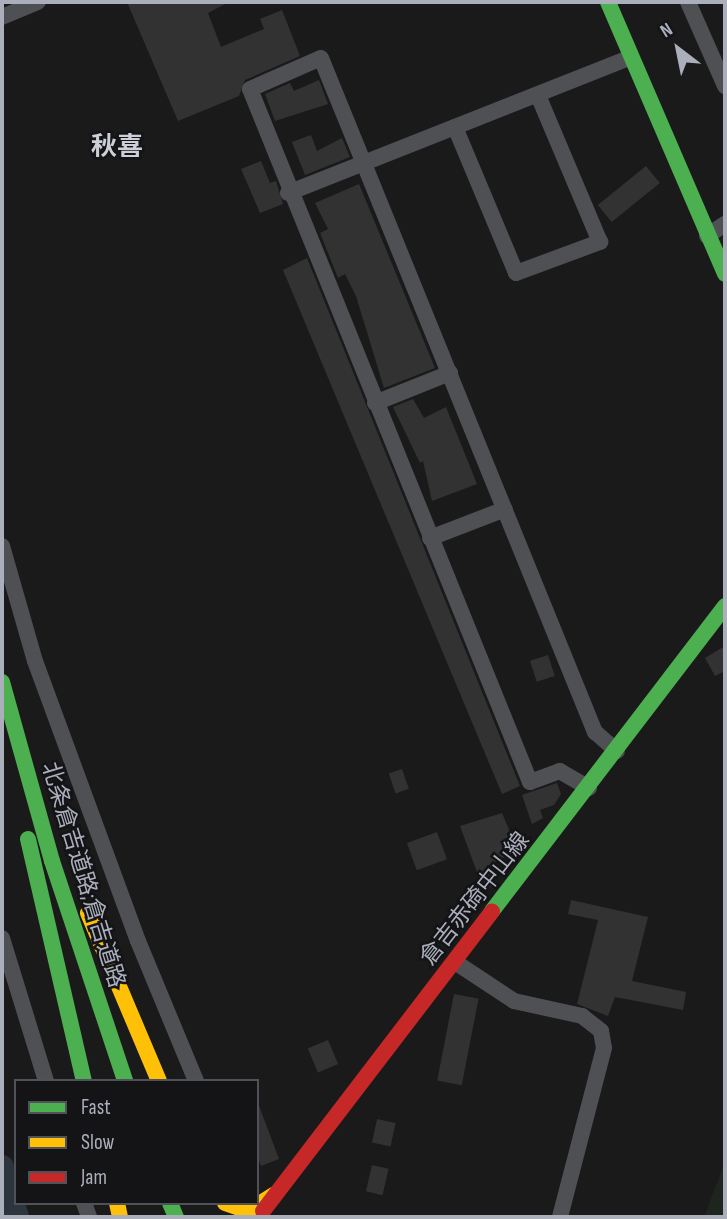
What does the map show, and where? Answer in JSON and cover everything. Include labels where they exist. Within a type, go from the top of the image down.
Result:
[{"type":"main road","points":[[608,2],[725,274]]},
{"type":"main road","name":"倉吉赤碕中山線","points":[[259,1217],[589,788],[725,606]]},
{"type":"main road","points":[[3,688],[75,881],[158,1079]]},
{"type":"main road","name":"北条倉吉道路;倉吉道路","points":[[3,688],[52,861],[124,1079]]},
{"type":"main road","name":"北条倉吉道路;倉吉道路","points":[[2,729],[112,1079]]},
{"type":"main road","points":[[13,766],[84,1079]]},
{"type":"main road","points":[[259,1204],[274,1195]]},
{"type":"main road","points":[[232,1205],[248,1210],[257,1205]]},
{"type":"street","points":[[2,17],[37,2]]},
{"type":"street","points":[[688,2],[725,86]]},
{"type":"street","points":[[288,193],[631,57]]},
{"type":"street","points":[[589,788],[560,771],[530,782],[288,193],[250,89],[321,58],[595,732],[617,751]]},
{"type":"street","points":[[455,127],[516,273],[600,242],[538,94]]},
{"type":"street","points":[[707,236],[725,224]]},
{"type":"street","points":[[375,403],[450,373]]},
{"type":"street","points":[[430,538],[505,509]]},
{"type":"street","points":[[2,546],[35,661],[138,941],[195,1079]]},
{"type":"street","points":[[2,938],[45,1079]]},
{"type":"street","points":[[455,962],[514,1002],[582,1016],[601,1031],[604,1048],[560,1217]]},
{"type":"shaded area","points":[[725,1162],[725,1217],[704,1217]]},
{"type":"building","points":[[127,2],[229,2],[208,13],[221,47],[264,29],[260,19],[282,10],[300,56],[245,80],[239,96],[178,121]]},
{"type":"building","points":[[319,80],[328,104],[275,121],[265,94],[290,83],[294,91]]},
{"type":"building","points":[[311,135],[317,151],[342,138],[350,157],[305,175],[292,142]]},
{"type":"building","points":[[261,161],[270,183],[276,181],[283,204],[260,213],[241,169]]},
{"type":"building","points":[[646,166],[660,183],[612,222],[598,205]]},
{"type":"building","points":[[359,184],[435,368],[384,388],[356,296],[345,274],[338,278],[320,233],[328,229],[315,203]]},
{"type":"building","points":[[307,258],[520,786],[502,794],[283,270]]},
{"type":"building","points":[[413,399],[424,418],[446,407],[477,484],[432,501],[423,461],[420,463],[393,407]]},
{"type":"building","points":[[725,646],[725,671],[715,676],[705,658]]},
{"type":"building","points":[[548,655],[555,676],[537,682],[530,661]]},
{"type":"building","points":[[402,769],[409,789],[396,793],[389,774]]},
{"type":"building","points":[[557,783],[561,794],[554,805],[540,810],[543,818],[532,824],[522,795]]},
{"type":"building","points":[[502,813],[518,851],[487,866],[494,883],[485,894],[460,826]]},
{"type":"building","points":[[437,832],[447,859],[417,870],[407,843]]},
{"type":"building","points":[[571,900],[648,917],[632,981],[686,992],[683,1010],[615,997],[608,1016],[577,1004],[598,920],[568,914]]},
{"type":"building","points":[[454,994],[479,999],[462,1085],[437,1080]]},
{"type":"building","points":[[328,1040],[338,1064],[318,1073],[308,1049]]},
{"type":"building","points":[[259,1106],[279,1159],[261,1166],[259,1161]]},
{"type":"building","points":[[377,1119],[396,1123],[391,1146],[372,1142]]},
{"type":"building","points":[[372,1165],[389,1169],[382,1195],[366,1191]]},
{"type":"waterway","points":[[2,1167],[17,1217]]},
{"type":"traffic: fast","points":[[608,2],[725,274]]},
{"type":"traffic: fast","points":[[492,911],[725,606]]},
{"type":"traffic: fast","points":[[2,682],[52,861],[124,1079]]},
{"type":"traffic: fast","points":[[28,839],[84,1079]]},
{"type":"traffic: fast","points":[[171,1205],[176,1217]]},
{"type":"traffic: slow","points":[[88,913],[158,1079]]},
{"type":"traffic: slow","points":[[259,1204],[274,1195]]},
{"type":"traffic: slow","points":[[117,1205],[120,1217]]},
{"type":"traffic: slow","points":[[231,1205],[248,1211],[258,1205]]},
{"type":"traffic: jam","points":[[263,1211],[492,911]]},
{"type":"district","name":"秋喜","points":[[117,148]]}]
